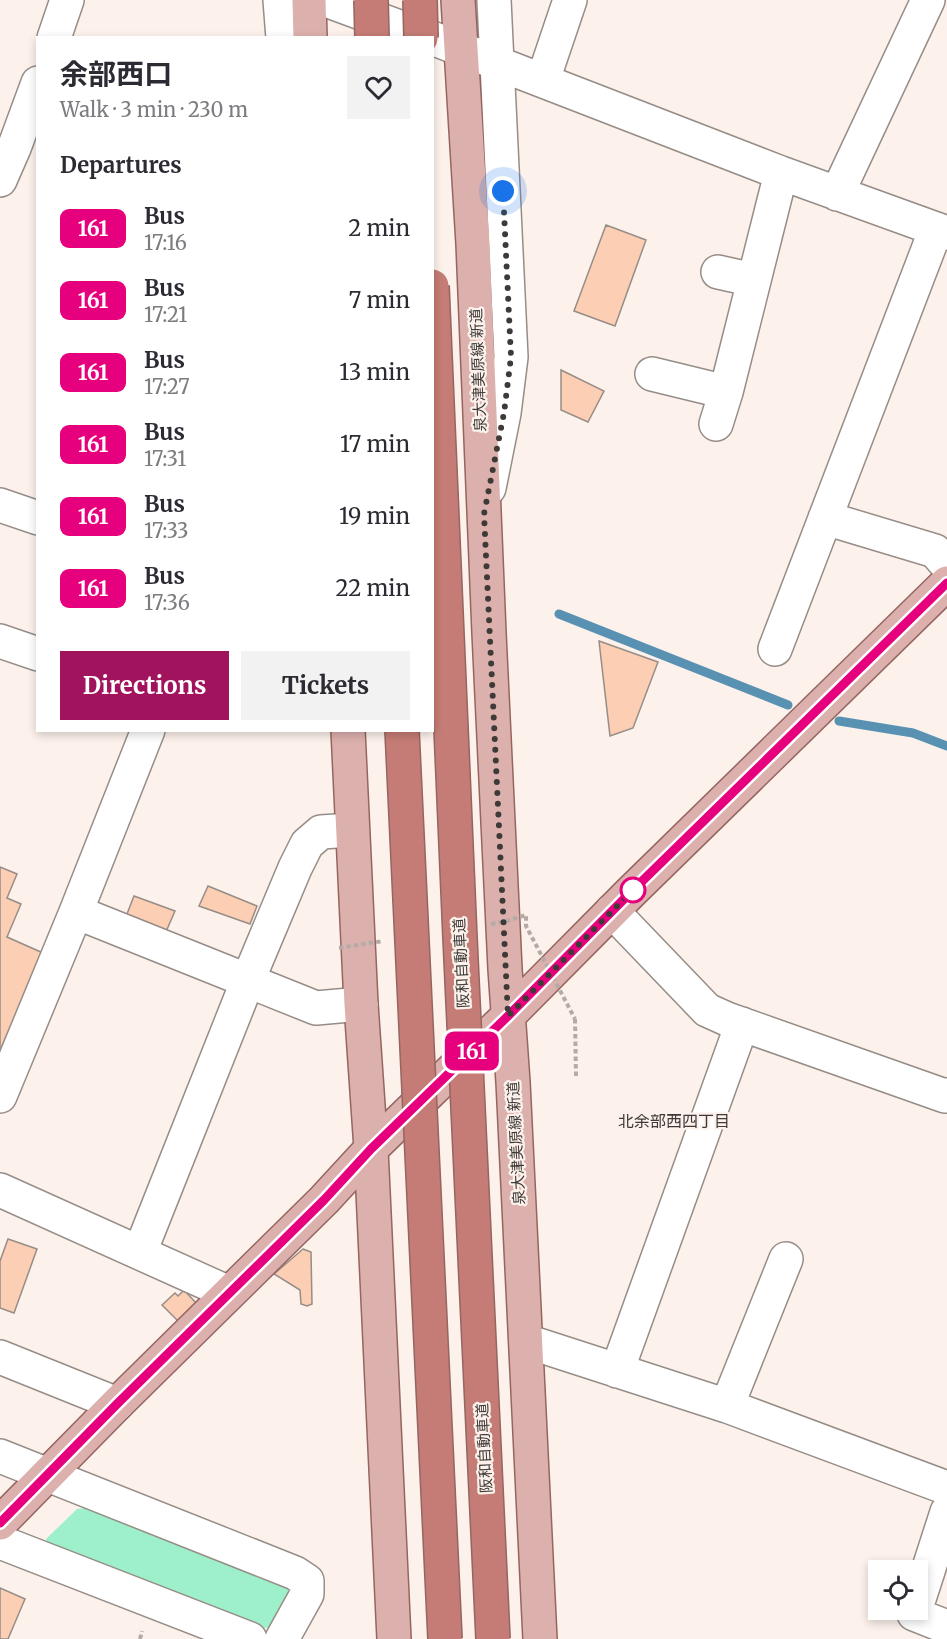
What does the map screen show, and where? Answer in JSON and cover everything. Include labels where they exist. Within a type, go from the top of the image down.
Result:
[{"type":"highway","points":[[370,0],[372,36]]},
{"type":"highway","points":[[420,0],[422,36]]},
{"type":"highway","name":"阪和自動車道","points":[[434,334],[459,938],[493,1639]]},
{"type":"highway","points":[[402,732],[445,1639]]},
{"type":"main road","points":[[309,0],[310,36]]},
{"type":"main road","name":"泉大津美原線 新道","points":[[458,0],[440,42],[473,244],[490,656],[540,1639]]},
{"type":"main road","points":[[0,1523],[324,1200],[371,1149],[947,583]]},
{"type":"main road","points":[[434,648],[490,656]]},
{"type":"main road","points":[[348,732],[361,1005],[371,1149],[394,1639]]},
{"type":"street","points":[[55,36],[67,0]]},
{"type":"street","points":[[280,0],[283,36]]},
{"type":"street","points":[[326,0],[424,36]]},
{"type":"street","points":[[484,514],[504,413],[511,357],[494,0]]},
{"type":"street","points":[[543,80],[570,0]]},
{"type":"street","points":[[837,194],[928,0]]},
{"type":"street","points":[[440,42],[780,173],[942,231],[825,518],[775,649]]},
{"type":"street","points":[[0,180],[26,152],[36,94]]},
{"type":"street","points":[[716,424],[780,173]]},
{"type":"street","points":[[718,272],[754,280]]},
{"type":"street","points":[[652,374],[726,392]]},
{"type":"street","points":[[0,505],[36,517]]},
{"type":"street","points":[[825,518],[935,551],[947,565]]},
{"type":"street","points":[[1,643],[36,653]]},
{"type":"street","points":[[0,1096],[147,732]]},
{"type":"street","points":[[140,1252],[248,980],[307,844],[321,832],[352,830]]},
{"type":"street","points":[[612,911],[707,1010],[947,1095]]},
{"type":"street","points":[[76,912],[316,1008],[361,1005]]},
{"type":"street","points":[[617,1371],[742,1024]]},
{"type":"street","points":[[0,1190],[229,1293]]},
{"type":"street","points":[[727,1406],[786,1259]]},
{"type":"street","points":[[526,1341],[727,1406],[947,1488]]},
{"type":"street","points":[[0,1357],[117,1404]]},
{"type":"street","points":[[0,1456],[295,1573],[306,1581],[307,1594],[282,1639]]},
{"type":"street","points":[[928,1571],[947,1512]]},
{"type":"street","points":[[0,1542],[250,1639]]},
{"type":"street","points":[[928,1620],[947,1627]]},
{"type":"path","points":[[575,1019],[576,1077]]},
{"type":"path","points":[[140,1639],[143,1630]]},
{"type":"green space","points":[[95,1507],[290,1588],[292,1598],[283,1615],[275,1623],[258,1629],[49,1549],[46,1539],[77,1509]]},
{"type":"building","points":[[606,225],[646,240],[615,326],[574,311]]},
{"type":"building","points":[[561,370],[604,391],[588,422],[561,410]]},
{"type":"building","points":[[599,641],[658,662],[633,728],[610,736]]},
{"type":"building","points":[[0,867],[17,874],[7,898],[21,904],[7,937],[43,953],[0,1053]]},
{"type":"building","points":[[208,886],[257,906],[250,924],[199,906]]},
{"type":"building","points":[[134,896],[175,911],[165,934],[125,919]]},
{"type":"building","points":[[8,1239],[37,1249],[14,1313],[0,1308],[0,1261]]},
{"type":"building","points":[[303,1249],[311,1252],[312,1304],[307,1306],[301,1304],[300,1290],[274,1274]]},
{"type":"building","points":[[184,1290],[197,1304],[179,1322],[162,1305],[175,1293],[178,1296]]},
{"type":"building","points":[[0,1588],[25,1599],[8,1639],[0,1639]]},
{"type":"waterway","points":[[559,614],[788,705]]},
{"type":"waterway","points":[[839,721],[913,733],[947,746]]},
{"type":"bus line","name":"161","points":[[0,1523],[324,1200],[371,1149],[947,583]]},
{"type":"district","name":"北余部西四丁目","points":[[674,1121]]},
{"type":"route","points":[[503,191],[511,357],[504,413],[484,514],[508,1016],[633,890]]}]
